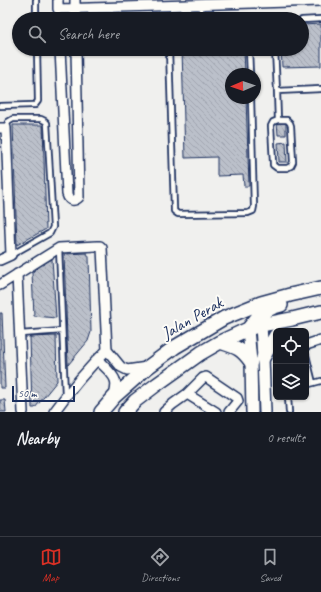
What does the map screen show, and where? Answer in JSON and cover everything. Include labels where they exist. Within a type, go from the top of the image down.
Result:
[{"type":"main road","name":"Jalan Perak","points":[[101,412],[114,397],[148,367],[198,332],[224,318],[262,303],[321,288]]},
{"type":"main road","points":[[255,325],[260,314],[274,307],[321,294]]},
{"type":"main road","name":"Jalan Perak","points":[[125,412],[135,401],[156,385],[201,353],[220,342],[255,325],[292,319],[321,312]]},
{"type":"main road","points":[[198,332],[219,328],[242,318],[251,319],[255,325]]},
{"type":"main road","points":[[283,328],[292,319]]},
{"type":"main road","points":[[220,342],[236,347],[257,360],[273,339]]},
{"type":"street","points":[[58,5],[201,5],[321,1]]},
{"type":"street","points":[[60,56],[67,194],[70,200],[77,200],[79,197],[76,56]]},
{"type":"street","points":[[0,260],[11,255],[3,128]]},
{"type":"street","points":[[0,285],[59,248],[97,246],[102,248],[107,350],[121,367],[127,370],[148,367]]},
{"type":"street","points":[[17,274],[23,412]]},
{"type":"street","points":[[255,325],[257,360],[265,412]]},
{"type":"street","points":[[309,344],[321,340]]},
{"type":"street","points":[[54,412],[65,396],[97,359],[107,350]]},
{"type":"street","points":[[97,359],[113,375],[116,387],[114,397]]},
{"type":"street","points":[[252,412],[257,360]]},
{"type":"street","points":[[164,412],[206,377],[237,398],[238,401],[229,412]]},
{"type":"street","points":[[187,394],[216,412]]},
{"type":"lane","points":[[36,0],[36,12]]},
{"type":"lane","points":[[201,5],[201,12]]},
{"type":"lane","points":[[309,20],[321,19]]},
{"type":"lane","points":[[0,106],[35,105],[38,101],[37,56]]},
{"type":"lane","points":[[169,56],[174,211],[178,214],[248,213],[253,211],[251,104]]},
{"type":"lane","points":[[249,56],[250,68]]},
{"type":"lane","points":[[275,56],[278,120]]},
{"type":"lane","points":[[276,91],[321,89]]},
{"type":"lane","points":[[3,128],[13,119],[41,119],[47,123],[53,227],[50,233],[11,255]]},
{"type":"lane","points":[[275,120],[278,120],[287,120],[291,126],[293,162],[291,166],[286,168],[277,168],[273,163],[271,124],[275,120]]},
{"type":"lane","points":[[59,248],[65,396]]},
{"type":"lane","points":[[20,334],[62,332]]},
{"type":"lane","points":[[308,364],[313,383]]},
{"type":"lane","points":[[309,384],[321,381]]},
{"type":"lane","points":[[288,400],[289,412]]},
{"type":"building","points":[[321,24],[321,66],[282,67],[281,56],[309,56],[309,25]]},
{"type":"building","points":[[182,56],[244,56],[245,68],[225,68],[225,104],[246,104],[249,186],[244,186],[243,175],[217,176],[217,157],[185,158]]},
{"type":"building","points":[[277,122],[286,122],[286,135],[278,135]]},
{"type":"building","points":[[13,125],[43,125],[46,229],[17,245]]},
{"type":"building","points":[[286,142],[287,162],[279,162],[278,143]]},
{"type":"building","points":[[87,253],[89,257],[91,332],[88,341],[68,365],[64,254]]},
{"type":"building","points":[[52,259],[56,318],[34,316],[32,273],[36,268]]},
{"type":"building","points":[[0,313],[2,313],[5,388],[0,388]]},
{"type":"building","points":[[56,336],[57,381],[35,408],[32,408],[30,337]]},
{"type":"building","points":[[0,400],[5,400],[6,412],[0,412]]}]
